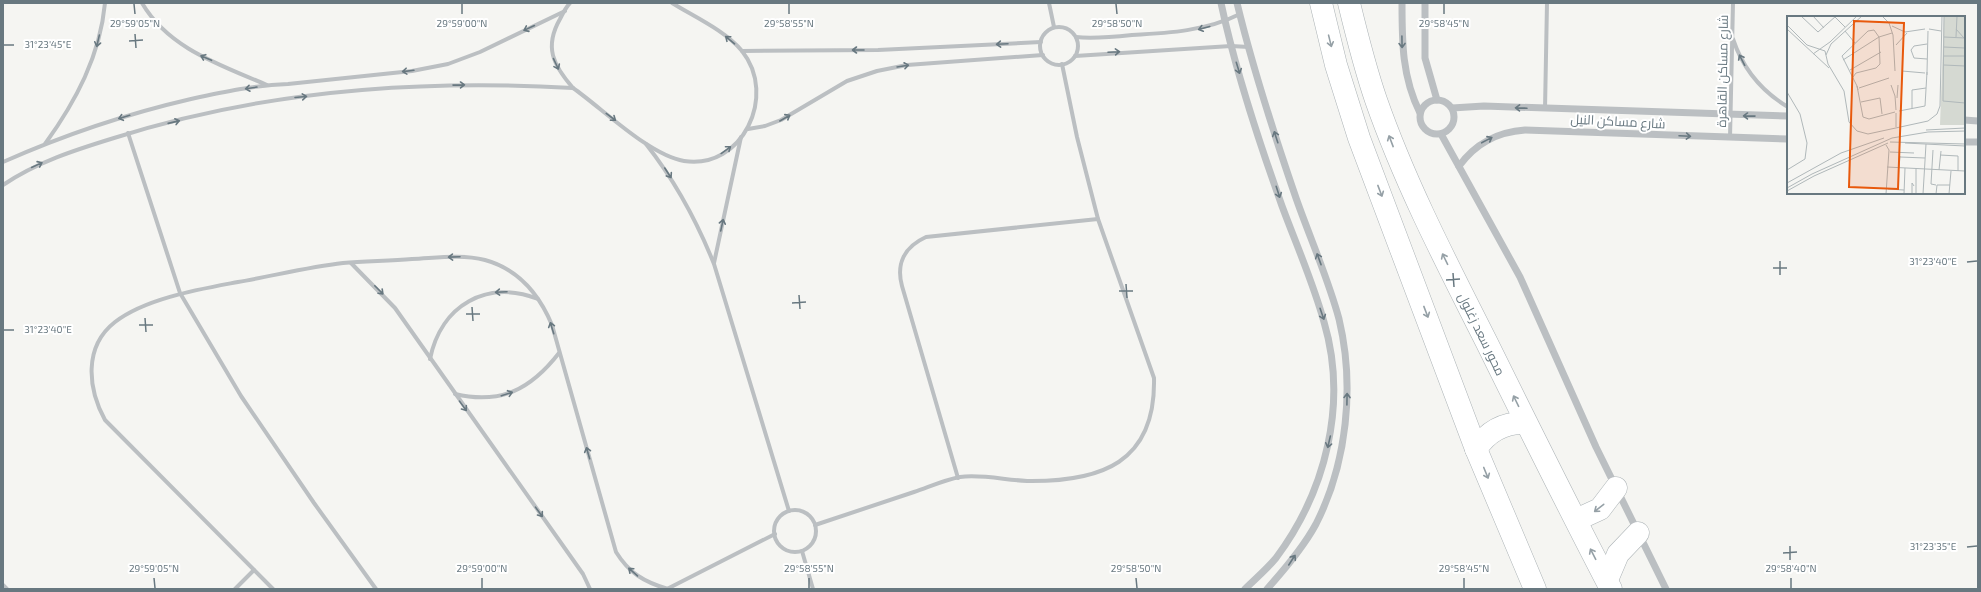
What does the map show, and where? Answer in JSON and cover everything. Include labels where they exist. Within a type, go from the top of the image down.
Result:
[{"type":"main road","points":[[1321,3],[1336,65],[1359,138],[1476,449],[1535,589]]},
{"type":"main road","name":"محور سعد زغلول","points":[[1349,3],[1369,77],[1396,153],[1428,224],[1526,423],[1609,584]]},
{"type":"main road","points":[[1476,449],[1487,436],[1501,426],[1526,423]]},
{"type":"main road","points":[[1576,520],[1584,518],[1600,509],[1616,488]]},
{"type":"main road","points":[[1609,584],[1618,554],[1638,533]]},
{"type":"street","points":[[45,144],[66,115],[83,84],[96,51],[105,3]]},
{"type":"street","points":[[142,3],[150,18],[192,52],[268,85]]},
{"type":"street","points":[[569,3],[555,28],[552,40],[552,56],[557,68],[573,88],[666,156],[683,161],[698,162],[718,156],[742,137],[748,129],[755,109],[757,88],[752,68],[742,51],[726,37],[672,3]]},
{"type":"street","points":[[1049,3],[1054,28]]},
{"type":"street","points":[[1221,3],[1231,46],[1282,204],[1324,322],[1331,353],[1333,381],[1330,435],[1314,491],[1302,518],[1275,558],[1245,589]]},
{"type":"street","points":[[1238,3],[1249,47],[1291,184],[1331,292],[1344,349],[1347,378],[1343,437],[1328,494],[1312,530],[1288,567],[1267,589]]},
{"type":"street","points":[[1402,3],[1402,47],[1405,75],[1420,113],[1421,125],[1430,133],[1441,134],[1453,124],[1454,113],[1452,108],[1448,104],[1437,100],[1426,104],[1420,113]]},
{"type":"street","points":[[1425,3],[1425,58],[1437,100]]},
{"type":"street","points":[[1545,109],[1547,3]]},
{"type":"street","name":"شارع مساكن القاهرة","points":[[1730,138],[1732,3]]},
{"type":"street","points":[[3,162],[45,144],[95,126],[160,107],[205,96],[268,85],[412,71],[436,66],[480,52],[565,11]]},
{"type":"street","points":[[1076,37],[1090,38],[1175,32],[1202,28],[1225,21],[1240,14]]},
{"type":"street","points":[[1064,27],[1073,32],[1076,37],[1078,46],[1072,60],[1062,64],[1051,63],[1043,55],[1041,42],[1043,35],[1054,28],[1064,27]]},
{"type":"street","points":[[1732,36],[1745,66],[1754,79],[1765,91],[1787,106]]},
{"type":"street","points":[[742,51],[878,50],[1041,42]]},
{"type":"street","points":[[1075,56],[1231,46],[1249,47]]},
{"type":"street","points":[[748,129],[765,126],[781,120],[847,82],[877,71],[908,65],[1043,55]]},
{"type":"street","points":[[815,525],[958,478],[1026,481],[1063,480],[1085,477],[1105,471],[1124,459],[1137,447],[1149,423],[1155,401],[1154,378],[1098,219],[1077,137],[1062,64]]},
{"type":"street","points":[[3,185],[18,175],[48,160],[128,134],[244,105],[290,98],[416,86],[497,84],[573,88]]},
{"type":"street","name":"شارع مساكن النيل","points":[[1452,108],[1484,106],[1787,116]]},
{"type":"street","points":[[1965,120],[1978,121]]},
{"type":"street","name":"شارع مساكن النيل","points":[[1459,166],[1474,149],[1483,142],[1503,133],[1536,129],[1730,138],[1787,139]]},
{"type":"street","points":[[128,134],[180,293],[241,396],[314,503],[376,589]]},
{"type":"street","points":[[1441,134],[1520,278],[1616,488],[1666,589]]},
{"type":"street","points":[[714,264],[742,137]]},
{"type":"street","points":[[645,142],[666,170],[685,200],[701,231],[714,264],[789,511]]},
{"type":"street","points":[[1965,142],[1978,142]]},
{"type":"street","points":[[958,478],[899,276],[903,256],[913,244],[926,237],[1098,219]]},
{"type":"street","points":[[273,589],[109,425],[97,406],[92,390],[91,374],[94,354],[102,336],[115,322],[132,312],[180,293],[351,263],[459,257],[472,258],[485,260],[509,271],[530,288],[539,299],[552,325],[616,552],[632,573],[644,581],[667,589],[775,534]]},
{"type":"street","points":[[351,263],[395,308],[583,574],[590,589]]},
{"type":"street","points":[[430,359],[435,341],[443,325],[459,308],[469,301],[492,293],[504,291],[516,292],[539,299]]},
{"type":"street","points":[[455,394],[466,397],[489,398],[512,392],[528,384],[542,373],[559,352]]},
{"type":"street","points":[[796,510],[808,514],[815,525],[815,537],[812,543],[802,551],[796,552],[784,548],[780,544],[775,534],[775,528],[780,517],[789,511],[796,510]]},
{"type":"street","points":[[802,551],[813,589]]},
{"type":"street","points":[[235,589],[254,570]]},
{"type":"street","points":[[3,585],[7,589]]}]
